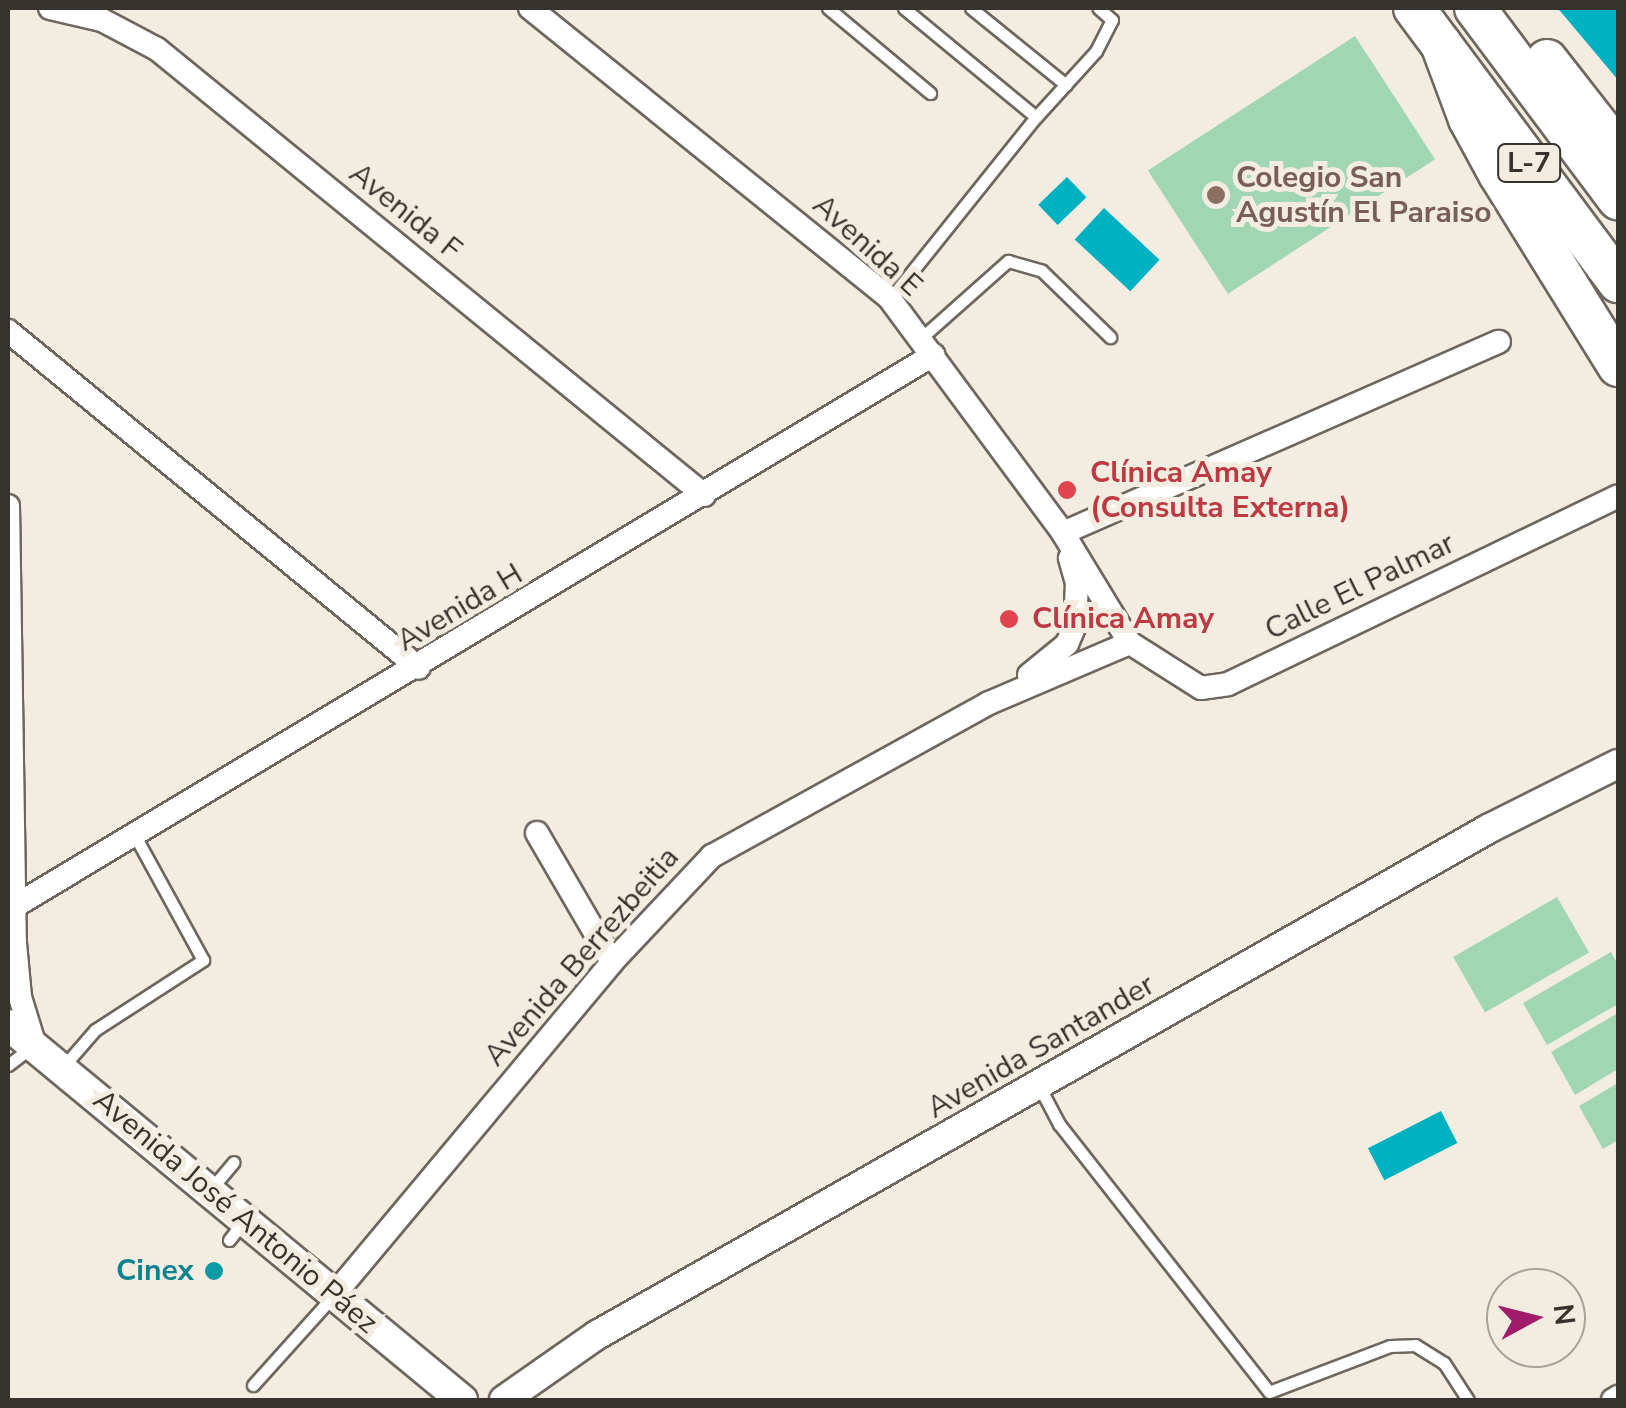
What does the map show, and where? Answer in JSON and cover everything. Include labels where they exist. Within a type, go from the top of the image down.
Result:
[{"type":"highway","name":"L-7","points":[[1414,8],[1618,282]]},
{"type":"highway","name":"L-7","points":[[1475,8],[1618,199]]},
{"type":"highway","points":[[1506,8],[1618,151]]},
{"type":"highway","points":[[1440,44],[1484,147],[1618,366]]},
{"type":"main road","name":"Avenida José Antonio Páez","points":[[8,1025],[210,1190],[237,1229],[334,1294],[462,1400]]},
{"type":"street","name":"Avenida F","points":[[50,8],[102,20],[157,48],[704,495]]},
{"type":"street","name":"Avenida E","points":[[530,8],[890,299],[1063,534],[1130,643]]},
{"type":"street","points":[[8,331],[419,668]]},
{"type":"street","points":[[1063,534],[1498,342]]},
{"type":"street","name":"Avenida H","points":[[15,906],[704,495],[926,347]]},
{"type":"street","name":"Calle El Palmar","points":[[1130,643],[1201,688],[1228,684],[1618,496]]},
{"type":"street","points":[[8,506],[15,906],[20,997],[34,1046]]},
{"type":"street","name":"Avenida Berrezbeitia","points":[[989,703],[1067,644],[1078,606],[1063,534]]},
{"type":"street","name":"Avenida Berrezbeitia","points":[[334,1294],[612,962],[712,856],[989,703],[1130,643]]},
{"type":"street","name":"Avenida Santander","points":[[504,1400],[597,1335],[1488,829],[1618,764]]},
{"type":"street","points":[[536,832],[612,962]]},
{"type":"lane","points":[[828,8],[930,93]]},
{"type":"lane","points":[[904,8],[1036,118]]},
{"type":"lane","points":[[971,8],[1066,85]]},
{"type":"lane","points":[[1098,8],[1112,20]]},
{"type":"lane","points":[[890,299],[1036,118],[1096,51],[1118,8]]},
{"type":"lane","points":[[926,347],[1008,262],[1042,271],[1110,337]]},
{"type":"lane","points":[[62,1068],[95,1030],[203,960],[135,836]]},
{"type":"lane","points":[[8,1065],[34,1046]]},
{"type":"lane","points":[[1038,1086],[1059,1124],[1269,1392],[1390,1346],[1415,1344],[1444,1363],[1468,1400]]},
{"type":"lane","points":[[210,1190],[234,1162]]},
{"type":"lane","points":[[253,1384],[334,1294]]},
{"type":"green space","points":[[1355,36],[1435,159],[1228,294],[1148,171]]},
{"type":"green space","points":[[1557,897],[1589,952],[1485,1012],[1453,957]]},
{"type":"green space","points":[[1611,952],[1618,965],[1618,1004],[1547,1045],[1523,1003]]},
{"type":"green space","points":[[1618,1013],[1618,1069],[1575,1095],[1551,1052]]},
{"type":"green space","points":[[1618,1083],[1618,1140],[1603,1149],[1579,1106]]},
{"type":"water","points":[[1557,8],[1618,8],[1618,80],[1561,12]]},
{"type":"water","points":[[1067,177],[1086,197],[1058,225],[1038,205]]},
{"type":"water","points":[[1104,208],[1160,260],[1130,291],[1075,239]]},
{"type":"water","points":[[1441,1111],[1457,1143],[1384,1180],[1368,1148]]},
{"type":"place","name":"Colegio San Agustín El Paraiso","points":[[1216,195]]},
{"type":"place","name":"Clínica Amay (Consulta Externa)","points":[[1067,490]]},
{"type":"place","name":"Clínica Amay","points":[[1009,619]]},
{"type":"place","name":"Cinex","points":[[214,1271]]}]
